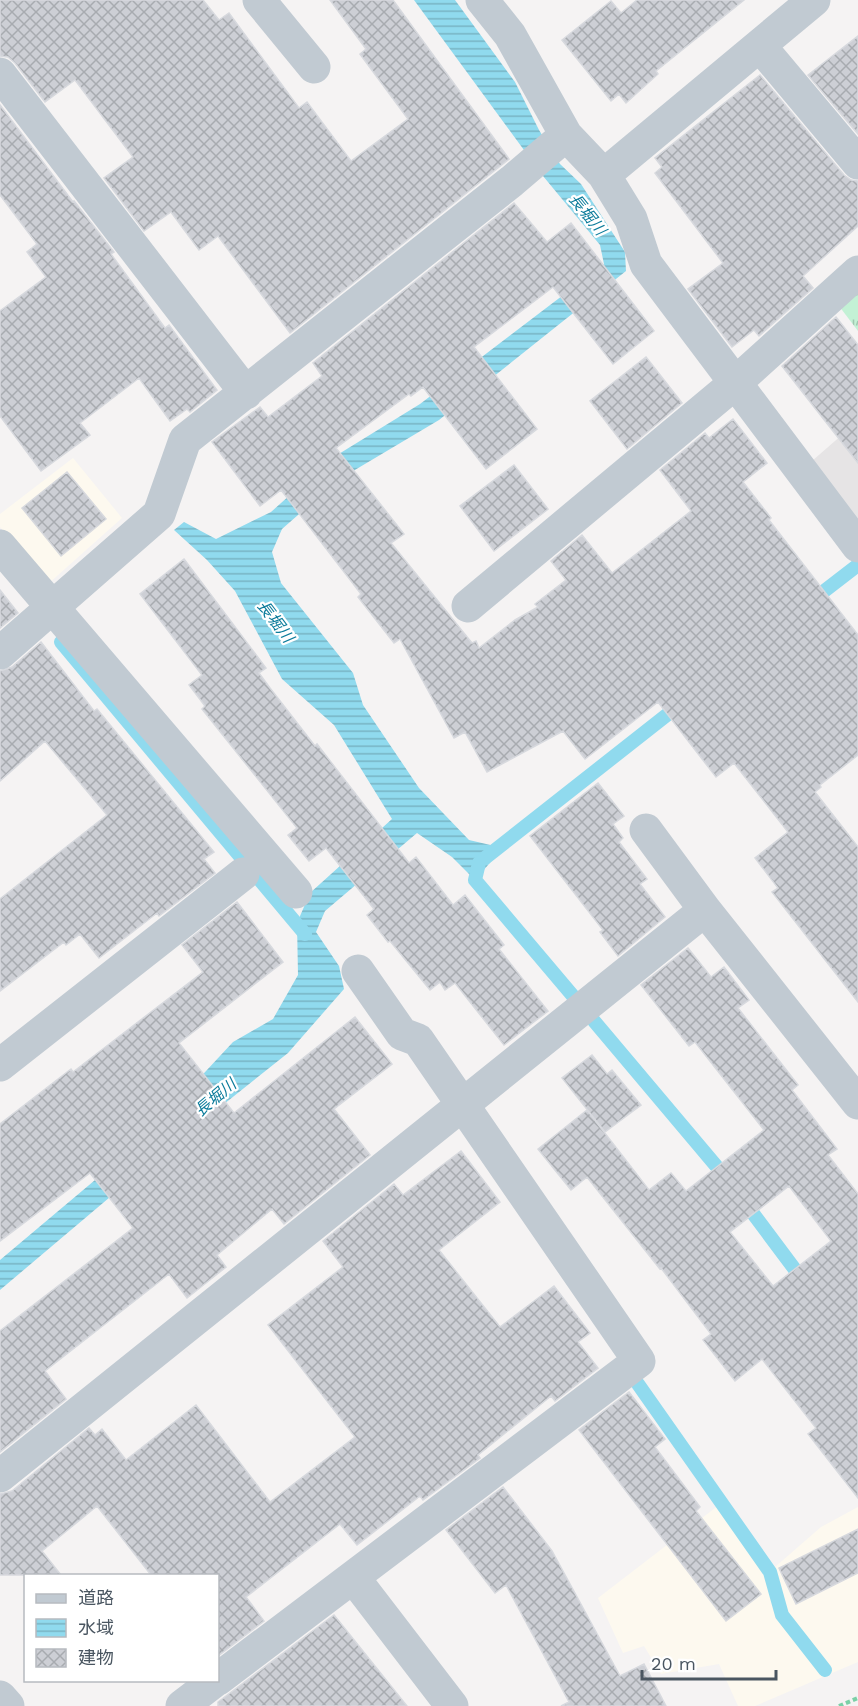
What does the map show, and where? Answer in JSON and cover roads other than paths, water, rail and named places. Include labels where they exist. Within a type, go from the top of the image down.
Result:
[{"type":"street","points":[[259,0],[314,67]]},
{"type":"street","points":[[482,0],[510,34],[566,135],[604,175],[631,219],[646,264],[734,384],[856,543]]},
{"type":"street","points":[[604,175],[814,0]]},
{"type":"street","points":[[760,46],[858,163]]},
{"type":"street","points":[[0,74],[246,393]]},
{"type":"street","points":[[0,653],[159,514],[185,440],[513,181],[566,135]]},
{"type":"street","points":[[468,606],[734,384],[858,272]]},
{"type":"street","points":[[0,546],[296,892]]},
{"type":"street","points":[[645,830],[705,910],[858,1103]]},
{"type":"street","points":[[0,1065],[243,874]]},
{"type":"street","points":[[0,1476],[705,910]]},
{"type":"street","points":[[219,1678],[639,1362],[418,1040],[402,1034],[358,971]]},
{"type":"street","points":[[353,1577],[452,1706]]},
{"type":"street","points":[[182,1706],[214,1682]]},
{"type":"street","points":[[0,1697],[8,1706]]},
{"type":"water","name":"長堀川","points":[[414,0],[455,0],[515,82],[539,130],[560,164],[581,184],[625,252],[626,271],[439,420],[338,480],[282,529],[272,552],[281,583],[353,673],[363,705],[419,788],[469,840],[499,847],[495,857],[475,880],[452,857],[417,833],[325,911],[316,932],[339,966],[344,989],[288,1053],[155,1159],[0,1290],[0,1260],[139,1143],[233,1042],[273,1019],[298,975],[297,923],[310,893],[392,819],[334,725],[282,679],[235,591],[207,560],[174,530],[184,522],[216,539],[271,512],[329,460],[420,404],[604,264],[600,245],[543,176]]},
{"type":"waterway","points":[[810,602],[858,565]]},
{"type":"waterway","points":[[61,642],[305,934]]},
{"type":"waterway","points":[[485,858],[682,703]]},
{"type":"waterway","points":[[479,863],[475,880],[573,996]]},
{"type":"waterway","points":[[594,1021],[728,1180]]},
{"type":"waterway","points":[[743,1200],[805,1283]]},
{"type":"waterway","points":[[638,1384],[770,1572],[782,1615],[825,1670]]}]
